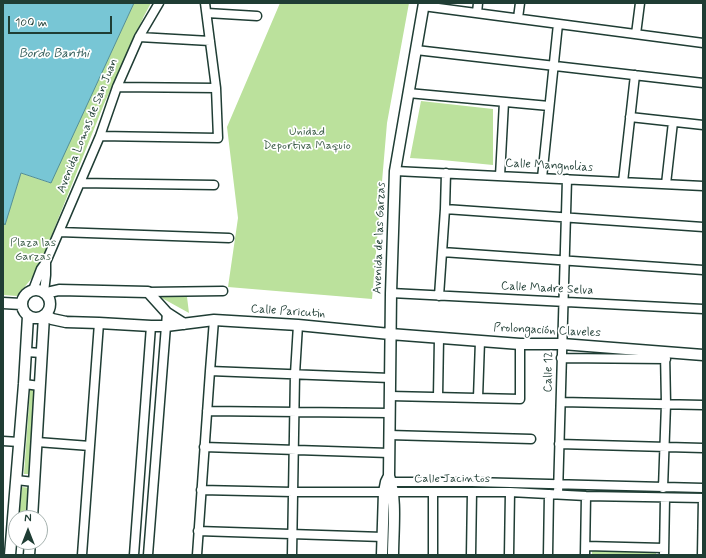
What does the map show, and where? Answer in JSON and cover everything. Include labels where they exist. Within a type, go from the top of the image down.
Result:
[{"type":"street","name":"Avenida Lomas de San Juan","points":[[33,290],[100,136],[117,87],[139,37],[159,3]]},
{"type":"street","points":[[100,136],[218,138],[216,88],[205,3]]},
{"type":"street","points":[[477,13],[478,3]]},
{"type":"street","points":[[518,18],[520,3]]},
{"type":"street","points":[[636,34],[640,3]]},
{"type":"street","points":[[424,4],[477,13],[703,43]]},
{"type":"street","name":"Avenida de las Garzas","points":[[382,555],[389,485],[390,334],[395,171],[424,4]]},
{"type":"street","points":[[206,13],[257,16]]},
{"type":"street","points":[[542,178],[558,24]]},
{"type":"street","points":[[139,37],[210,41]]},
{"type":"street","points":[[416,50],[703,83]]},
{"type":"street","points":[[623,182],[636,75]]},
{"type":"street","points":[[117,87],[216,88]]},
{"type":"street","points":[[408,93],[549,106]]},
{"type":"street","points":[[500,176],[504,102]]},
{"type":"street","points":[[630,117],[703,125]]},
{"type":"street","points":[[666,184],[673,122]]},
{"type":"street","name":"Calle Mangnolias","points":[[395,171],[703,186]]},
{"type":"street","points":[[439,296],[446,173]]},
{"type":"street","name":"Calle 12","points":[[558,494],[566,179]]},
{"type":"street","points":[[80,183],[214,185]]},
{"type":"street","points":[[445,209],[703,227]]},
{"type":"street","points":[[59,232],[229,238]]},
{"type":"street","points":[[442,252],[703,270]]},
{"type":"street","name":"Avenida Lomas de San Juan","points":[[45,293],[46,262]]},
{"type":"street","points":[[32,510],[45,315],[50,307],[50,303],[45,293],[40,290],[28,292],[22,299],[21,304],[24,313],[37,319],[45,315]]},
{"type":"street","points":[[45,293],[59,290],[148,292],[223,291]]},
{"type":"street","points":[[148,292],[167,313],[184,324]]},
{"type":"street","name":"Calle Madre Selva","points":[[391,294],[703,309]]},
{"type":"street","points":[[3,303],[21,304]]},
{"type":"street","points":[[148,555],[167,313]]},
{"type":"street","name":"Calle Paricutin","points":[[45,315],[58,321],[166,326],[214,320],[298,325],[390,334]]},
{"type":"street","points":[[10,555],[28,316]]},
{"type":"street","points":[[197,555],[214,320]]},
{"type":"street","points":[[82,555],[99,323]]},
{"type":"street","points":[[292,555],[298,325]]},
{"type":"street","points":[[134,555],[151,326]]},
{"type":"street","name":"Prolongación Claveles","points":[[390,334],[520,344],[562,344],[666,356],[703,355]]},
{"type":"street","points":[[438,397],[439,338]]},
{"type":"street","points":[[478,398],[480,341]]},
{"type":"street","points":[[390,396],[520,399],[520,344]]},
{"type":"street","points":[[26,352],[42,353]]},
{"type":"street","points":[[561,358],[666,356],[663,488]]},
{"type":"street","points":[[210,371],[390,378]]},
{"type":"street","points":[[24,384],[40,386]]},
{"type":"street","points":[[561,402],[703,405]]},
{"type":"street","points":[[207,411],[389,413]]},
{"type":"street","points":[[389,435],[530,439]]},
{"type":"street","points":[[3,441],[19,442]]},
{"type":"street","points":[[37,442],[90,446]]},
{"type":"street","points":[[560,444],[703,448]]},
{"type":"street","points":[[204,447],[389,453]]},
{"type":"street","points":[[16,480],[34,482]]},
{"type":"street","name":"Calle Jacintos","points":[[201,490],[293,492],[389,485],[472,482],[703,488]]},
{"type":"street","name":"Avenida de las Garzas","points":[[389,485],[394,503],[393,555]]},
{"type":"street","name":"Calle Jacintos","points":[[389,485],[433,492],[510,492],[586,496],[703,498]]},
{"type":"street","points":[[433,492],[433,555]]},
{"type":"street","points":[[471,555],[472,492]]},
{"type":"street","points":[[509,555],[510,492]]},
{"type":"street","points":[[548,555],[549,494]]},
{"type":"street","points":[[586,496],[586,555]]},
{"type":"street","points":[[586,546],[664,552],[665,498]]},
{"type":"street","points":[[702,555],[703,498]]},
{"type":"street","points":[[198,531],[383,537]]},
{"type":"green space","name":"Plaza las Garzas","points":[[134,3],[151,3],[104,104],[37,272],[17,296],[3,295],[3,222],[5,224],[21,173],[50,183]]},
{"type":"green space","name":"Unidad Deportiva Maquio","points":[[280,3],[409,3],[387,123],[372,299],[228,287],[238,218],[227,127]]},
{"type":"green space","points":[[421,101],[493,109],[493,165],[410,158]]},
{"type":"green space","points":[[160,297],[187,297],[189,313]]},
{"type":"green space","points":[[30,389],[38,390],[31,474],[24,474]]},
{"type":"green space","points":[[22,487],[30,488],[29,510],[20,510]]},
{"type":"green space","points":[[592,550],[656,552],[656,555],[592,555]]},
{"type":"water","name":"Bordo Banthi","points":[[3,3],[134,3],[51,183],[21,173],[5,225],[3,222]]}]
